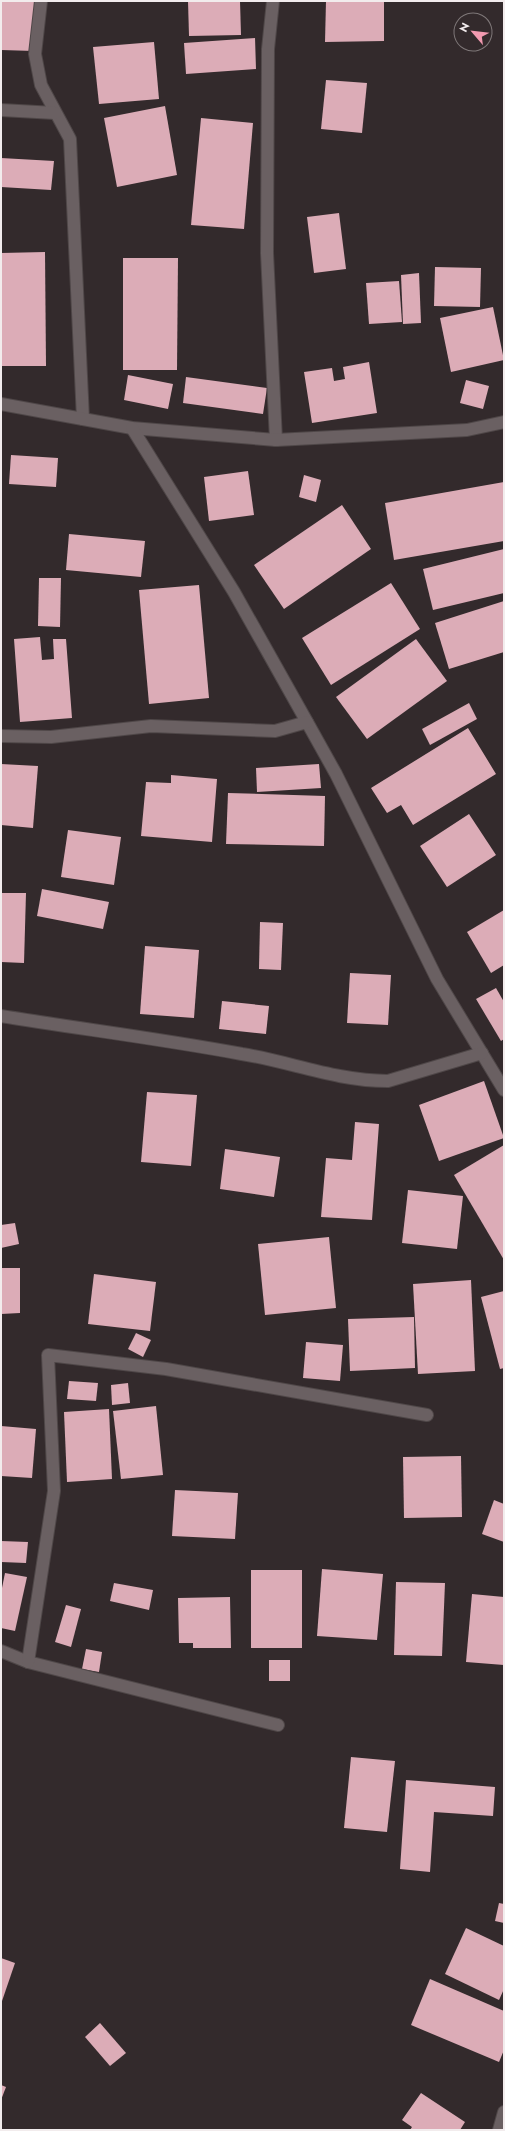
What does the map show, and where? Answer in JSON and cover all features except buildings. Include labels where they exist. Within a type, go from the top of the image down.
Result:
[{"type":"street","points":[[41,1],[34,54],[41,85],[70,139],[83,419]]},
{"type":"street","points":[[273,1],[268,49],[267,253],[276,440]]},
{"type":"street","points":[[1,110],[55,113]]},
{"type":"street","points":[[1,404],[132,428],[276,440],[467,430],[504,422]]},
{"type":"street","points":[[132,428],[234,592],[336,774],[437,979],[504,1090]]},
{"type":"street","points":[[1,736],[51,737],[151,726],[275,731],[307,722]]},
{"type":"street","points":[[1,1016],[243,1054],[346,1079],[388,1081],[482,1053]]},
{"type":"street","points":[[28,1662],[54,1491],[48,1355],[166,1369],[427,1415]]},
{"type":"street","points":[[1,1651],[28,1662],[278,1725]]},
{"type":"street","points":[[499,2130],[504,2112]]}]
